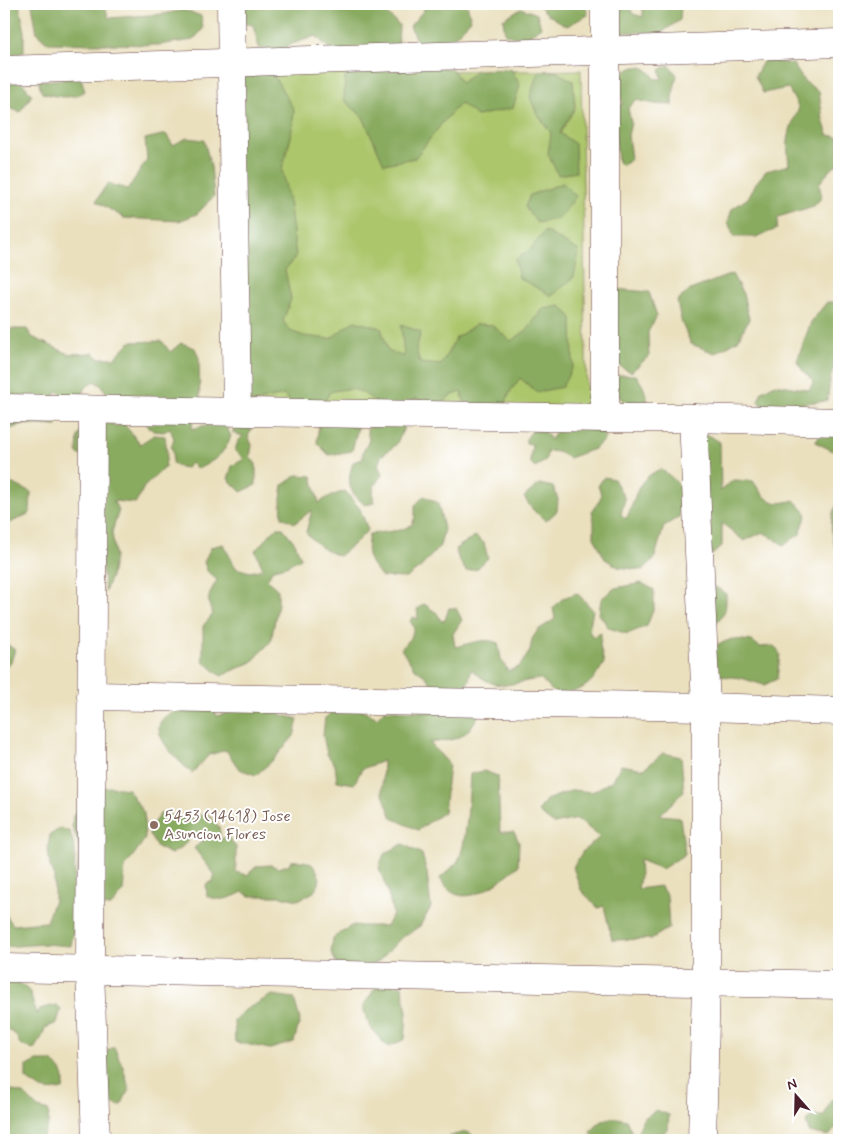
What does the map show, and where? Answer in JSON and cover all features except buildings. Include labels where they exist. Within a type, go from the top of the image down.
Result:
[{"type":"street","points":[[231,4],[237,411]]},
{"type":"street","points":[[604,4],[605,418]]},
{"type":"street","points":[[4,70],[839,43]]},
{"type":"street","points":[[4,408],[693,418],[839,422]]},
{"type":"street","points":[[93,410],[90,969],[96,1140]]},
{"type":"street","points":[[693,418],[706,706],[706,982],[702,1140]]},
{"type":"street","points":[[91,696],[706,706],[839,711]]},
{"type":"street","points":[[4,968],[839,985]]},
{"type":"green space","points":[[4,4],[19,4],[24,27],[24,52],[12,58],[4,53]]},
{"type":"green space","points":[[32,4],[104,4],[109,18],[163,14],[184,10],[201,16],[203,29],[193,40],[158,45],[48,43],[37,33]]},
{"type":"green space","points":[[233,4],[341,4],[338,8],[349,12],[368,8],[377,9],[387,14],[399,25],[398,48],[333,53],[316,36],[289,45],[281,55],[259,48],[253,25],[237,22]]},
{"type":"green space","points":[[423,4],[467,4],[471,20],[454,37],[433,49],[417,43],[410,26],[424,10]]},
{"type":"green space","points":[[538,4],[585,4],[588,15],[567,26],[547,14]]},
{"type":"green space","points":[[597,4],[628,4],[633,14],[643,17],[643,4],[681,4],[680,20],[661,33],[621,32],[601,24]]},
{"type":"green space","points":[[521,8],[537,14],[541,27],[523,40],[505,34],[503,19]]},
{"type":"green space","points":[[764,60],[793,64],[804,81],[819,92],[823,120],[828,135],[839,137],[839,163],[829,171],[819,184],[822,197],[814,206],[778,217],[777,229],[756,237],[734,237],[728,222],[732,209],[748,198],[756,183],[766,171],[789,165],[789,136],[792,123],[799,108],[788,88],[763,93],[755,76]]},
{"type":"green space","points":[[384,62],[400,72],[415,63],[433,63],[454,71],[461,83],[477,70],[511,69],[520,85],[513,108],[477,116],[460,103],[415,158],[384,164],[363,117],[344,100],[345,76],[357,67]]},
{"type":"green space","points":[[232,63],[273,74],[294,110],[291,137],[282,169],[290,207],[296,256],[285,270],[291,299],[283,321],[290,331],[304,336],[330,339],[354,321],[381,328],[388,351],[404,357],[401,325],[421,332],[416,349],[420,363],[441,365],[456,338],[476,324],[492,325],[511,341],[527,330],[543,309],[561,306],[572,318],[573,366],[562,387],[537,392],[520,378],[510,392],[504,407],[466,406],[461,392],[450,396],[436,411],[416,398],[397,411],[404,428],[396,445],[381,456],[378,466],[383,474],[374,487],[374,503],[365,505],[355,495],[349,481],[353,462],[363,459],[363,452],[369,440],[367,429],[372,426],[379,405],[367,395],[351,389],[330,392],[321,408],[297,410],[284,395],[248,403]]},
{"type":"green space","points":[[669,65],[677,75],[673,105],[636,100],[628,108],[631,123],[628,135],[631,159],[622,166],[618,162],[613,109],[623,104],[617,88],[622,82],[622,75],[631,68],[640,67],[648,70],[655,79],[662,79],[660,70]]},
{"type":"green space","points":[[232,70],[581,70],[587,408],[248,403]]},
{"type":"green space","points":[[538,71],[555,71],[573,81],[575,108],[560,133],[575,144],[576,172],[558,175],[548,154],[551,133],[536,112],[530,97]]},
{"type":"green space","points":[[81,78],[85,91],[69,97],[42,93],[38,81]]},
{"type":"green space","points":[[21,81],[32,95],[20,112],[4,106],[4,83]]},
{"type":"green space","points":[[166,134],[173,145],[187,138],[204,140],[211,167],[214,196],[197,214],[179,221],[124,218],[96,201],[107,184],[128,189],[147,160],[145,139]]},
{"type":"green space","points":[[563,183],[576,196],[560,218],[537,223],[525,207],[530,195]]},
{"type":"green space","points":[[545,231],[579,251],[574,277],[552,296],[519,278],[515,260],[530,250]]},
{"type":"green space","points":[[732,274],[743,294],[749,319],[738,340],[715,353],[691,344],[681,321],[677,301],[690,290]]},
{"type":"green space","points":[[614,289],[649,292],[657,316],[648,332],[649,356],[631,372],[605,358]]},
{"type":"green space","points":[[827,302],[839,302],[839,359],[833,368],[827,401],[804,403],[786,408],[765,408],[758,401],[762,391],[775,384],[809,390],[814,381],[803,371],[797,361],[811,322]]},
{"type":"green space","points":[[4,325],[10,329],[27,329],[32,337],[69,354],[94,353],[99,358],[114,358],[130,342],[162,341],[170,352],[181,343],[195,348],[199,358],[200,404],[193,418],[192,429],[213,423],[226,426],[231,436],[228,443],[218,456],[198,469],[191,463],[187,468],[180,467],[172,463],[173,452],[171,447],[174,439],[170,428],[164,432],[153,431],[143,421],[109,397],[102,386],[94,381],[84,389],[83,397],[67,398],[57,391],[54,398],[4,402]]},
{"type":"green space","points":[[618,375],[636,375],[643,386],[648,401],[624,402],[609,385]]},
{"type":"green space","points":[[54,406],[57,426],[23,424],[4,432],[4,412]]},
{"type":"green space","points":[[102,420],[116,426],[124,424],[140,444],[154,435],[165,436],[167,453],[165,467],[144,487],[136,503],[113,501],[119,510],[112,532],[115,556],[105,592],[89,462],[77,453],[78,436],[88,422]]},
{"type":"green space","points":[[319,421],[358,427],[352,451],[329,455],[317,443]]},
{"type":"green space","points":[[580,424],[603,433],[605,439],[594,449],[569,458],[558,452],[548,451],[545,461],[535,467],[530,462],[532,444],[526,443],[526,439],[532,431],[543,432],[551,440],[557,430]]},
{"type":"green space","points":[[242,425],[252,429],[248,436],[252,445],[250,457],[256,464],[256,485],[241,492],[228,479],[232,466],[244,459],[235,450],[238,441],[243,436],[233,433],[233,429]]},
{"type":"green space","points":[[823,430],[839,432],[839,454],[815,442]]},
{"type":"green space","points":[[708,435],[720,442],[721,491],[733,480],[753,481],[766,497],[774,502],[780,503],[794,500],[807,514],[800,534],[784,545],[763,532],[744,541],[722,523],[722,546],[712,555],[685,444]]},
{"type":"green space","points":[[661,469],[678,484],[680,489],[679,517],[664,526],[654,560],[642,570],[618,567],[605,559],[594,537],[592,511],[601,497],[598,486],[604,477],[614,479],[625,499],[621,514],[626,519],[641,484],[652,473]]},
{"type":"green space","points":[[297,475],[312,476],[319,503],[328,497],[345,491],[360,509],[368,530],[339,556],[321,547],[306,532],[312,510],[295,523],[282,517],[281,499],[283,485]]},
{"type":"green space","points":[[4,480],[31,492],[30,513],[4,526]]},
{"type":"green space","points":[[539,484],[553,487],[558,499],[557,511],[546,521],[532,509],[524,497]]},
{"type":"green space","points":[[424,496],[438,503],[444,529],[440,546],[421,567],[406,578],[382,577],[369,557],[367,548],[369,534],[401,530],[412,525],[415,517],[415,505]]},
{"type":"green space","points":[[839,502],[839,553],[833,540],[832,517]]},
{"type":"green space","points":[[276,528],[283,528],[295,543],[301,558],[286,566],[273,569],[267,580],[278,590],[278,604],[271,641],[252,662],[221,676],[203,661],[203,626],[213,614],[209,605],[209,597],[217,580],[207,571],[204,562],[211,547],[223,544],[236,568],[250,572],[263,569],[255,550]]},
{"type":"green space","points":[[475,536],[484,543],[488,558],[477,569],[466,571],[455,549]]},
{"type":"green space","points":[[642,583],[654,590],[654,608],[647,626],[627,634],[609,628],[599,614],[601,599],[615,588]]},
{"type":"green space","points":[[711,584],[726,594],[723,615],[712,625]]},
{"type":"green space","points":[[577,593],[593,610],[589,631],[593,637],[601,633],[600,646],[604,663],[594,678],[579,690],[555,694],[541,679],[504,685],[497,684],[489,682],[471,669],[469,680],[463,693],[438,692],[425,676],[414,668],[401,649],[411,638],[414,627],[410,621],[413,617],[418,619],[417,609],[424,604],[437,613],[441,621],[445,620],[449,608],[456,608],[462,620],[453,634],[455,647],[482,641],[498,643],[501,659],[508,671],[519,667],[530,651],[532,639],[538,630],[555,619],[553,608],[563,598]]},
{"type":"green space","points":[[732,639],[752,641],[760,647],[774,646],[780,654],[777,679],[764,685],[741,678],[721,676],[711,665],[711,647]]},
{"type":"green space","points":[[4,642],[15,650],[10,664],[4,667]]},
{"type":"green space","points":[[184,705],[213,706],[217,716],[235,711],[269,707],[282,715],[298,719],[294,736],[272,761],[256,775],[239,769],[226,750],[209,755],[192,773],[169,749],[160,734],[159,727],[163,719]]},
{"type":"green space","points":[[340,706],[359,708],[377,718],[384,710],[480,713],[469,729],[460,737],[430,743],[449,764],[444,812],[418,830],[392,818],[382,792],[383,761],[362,769],[354,784],[337,781],[335,765],[327,754],[323,735],[325,718]]},
{"type":"green space","points":[[663,753],[681,757],[684,791],[660,815],[680,817],[685,854],[662,869],[639,860],[640,876],[638,889],[660,886],[667,896],[669,928],[651,939],[612,940],[604,906],[598,908],[581,890],[573,867],[583,851],[600,837],[577,819],[554,824],[538,812],[546,800],[573,790],[592,792],[613,780],[621,765],[644,769]]},
{"type":"green space","points":[[484,771],[498,776],[500,832],[514,832],[519,842],[518,866],[489,888],[467,896],[457,895],[448,889],[440,878],[457,862],[463,845],[467,820],[470,774]]},
{"type":"green space","points":[[111,787],[128,789],[144,813],[145,839],[125,867],[123,892],[111,906],[85,910],[76,889],[80,848],[72,826],[73,816],[90,789]]},
{"type":"green space","points":[[161,813],[188,820],[207,813],[219,827],[221,839],[228,837],[236,847],[236,872],[247,875],[257,866],[271,865],[278,868],[288,865],[291,861],[310,863],[316,869],[320,879],[314,892],[298,900],[280,896],[250,896],[243,892],[225,899],[207,896],[206,885],[213,881],[215,875],[194,848],[204,840],[191,837],[181,848],[171,854],[157,847],[149,835],[151,826]]},
{"type":"green space","points":[[61,828],[70,832],[75,848],[75,922],[71,946],[44,944],[4,947],[4,912],[13,925],[46,922],[54,900],[54,874],[50,866],[48,848],[50,835]]},
{"type":"green space","points":[[403,844],[422,854],[427,873],[431,907],[420,926],[400,939],[379,961],[357,971],[337,964],[331,953],[333,938],[351,926],[386,926],[393,914],[387,889],[379,868],[384,854]]},
{"type":"green space","points":[[11,975],[30,992],[36,1014],[42,1008],[57,1005],[61,1009],[57,1023],[45,1028],[42,1037],[34,1049],[20,1045],[15,1034],[4,1029],[4,977]]},
{"type":"green space","points":[[378,984],[402,986],[407,1012],[405,1039],[388,1047],[372,1029],[363,1006]]},
{"type":"green space","points":[[272,995],[294,998],[300,1020],[294,1042],[270,1049],[235,1042],[234,1021],[245,1010]]},
{"type":"green space","points":[[114,1047],[123,1067],[129,1089],[121,1106],[107,1102],[96,1056]]},
{"type":"green space","points":[[37,1061],[52,1061],[58,1067],[64,1077],[63,1089],[51,1091],[43,1089],[26,1079],[26,1067]]},
{"type":"green space","points":[[7,1089],[24,1094],[38,1108],[49,1111],[48,1125],[41,1140],[4,1140],[4,1091]]},
{"type":"green space","points":[[839,1097],[839,1124],[829,1136],[809,1132],[806,1122],[812,1116],[824,1116],[831,1100]]},
{"type":"green space","points":[[656,1110],[669,1115],[668,1128],[657,1140],[595,1140],[591,1132],[602,1121],[615,1118],[626,1120],[635,1139],[643,1119]]},
{"type":"green space","points":[[467,1132],[474,1136],[476,1140],[447,1140],[449,1136]]},
{"type":"place","name":"5453 (14618) Jose Asuncion Flores","points":[[154,825]]}]
